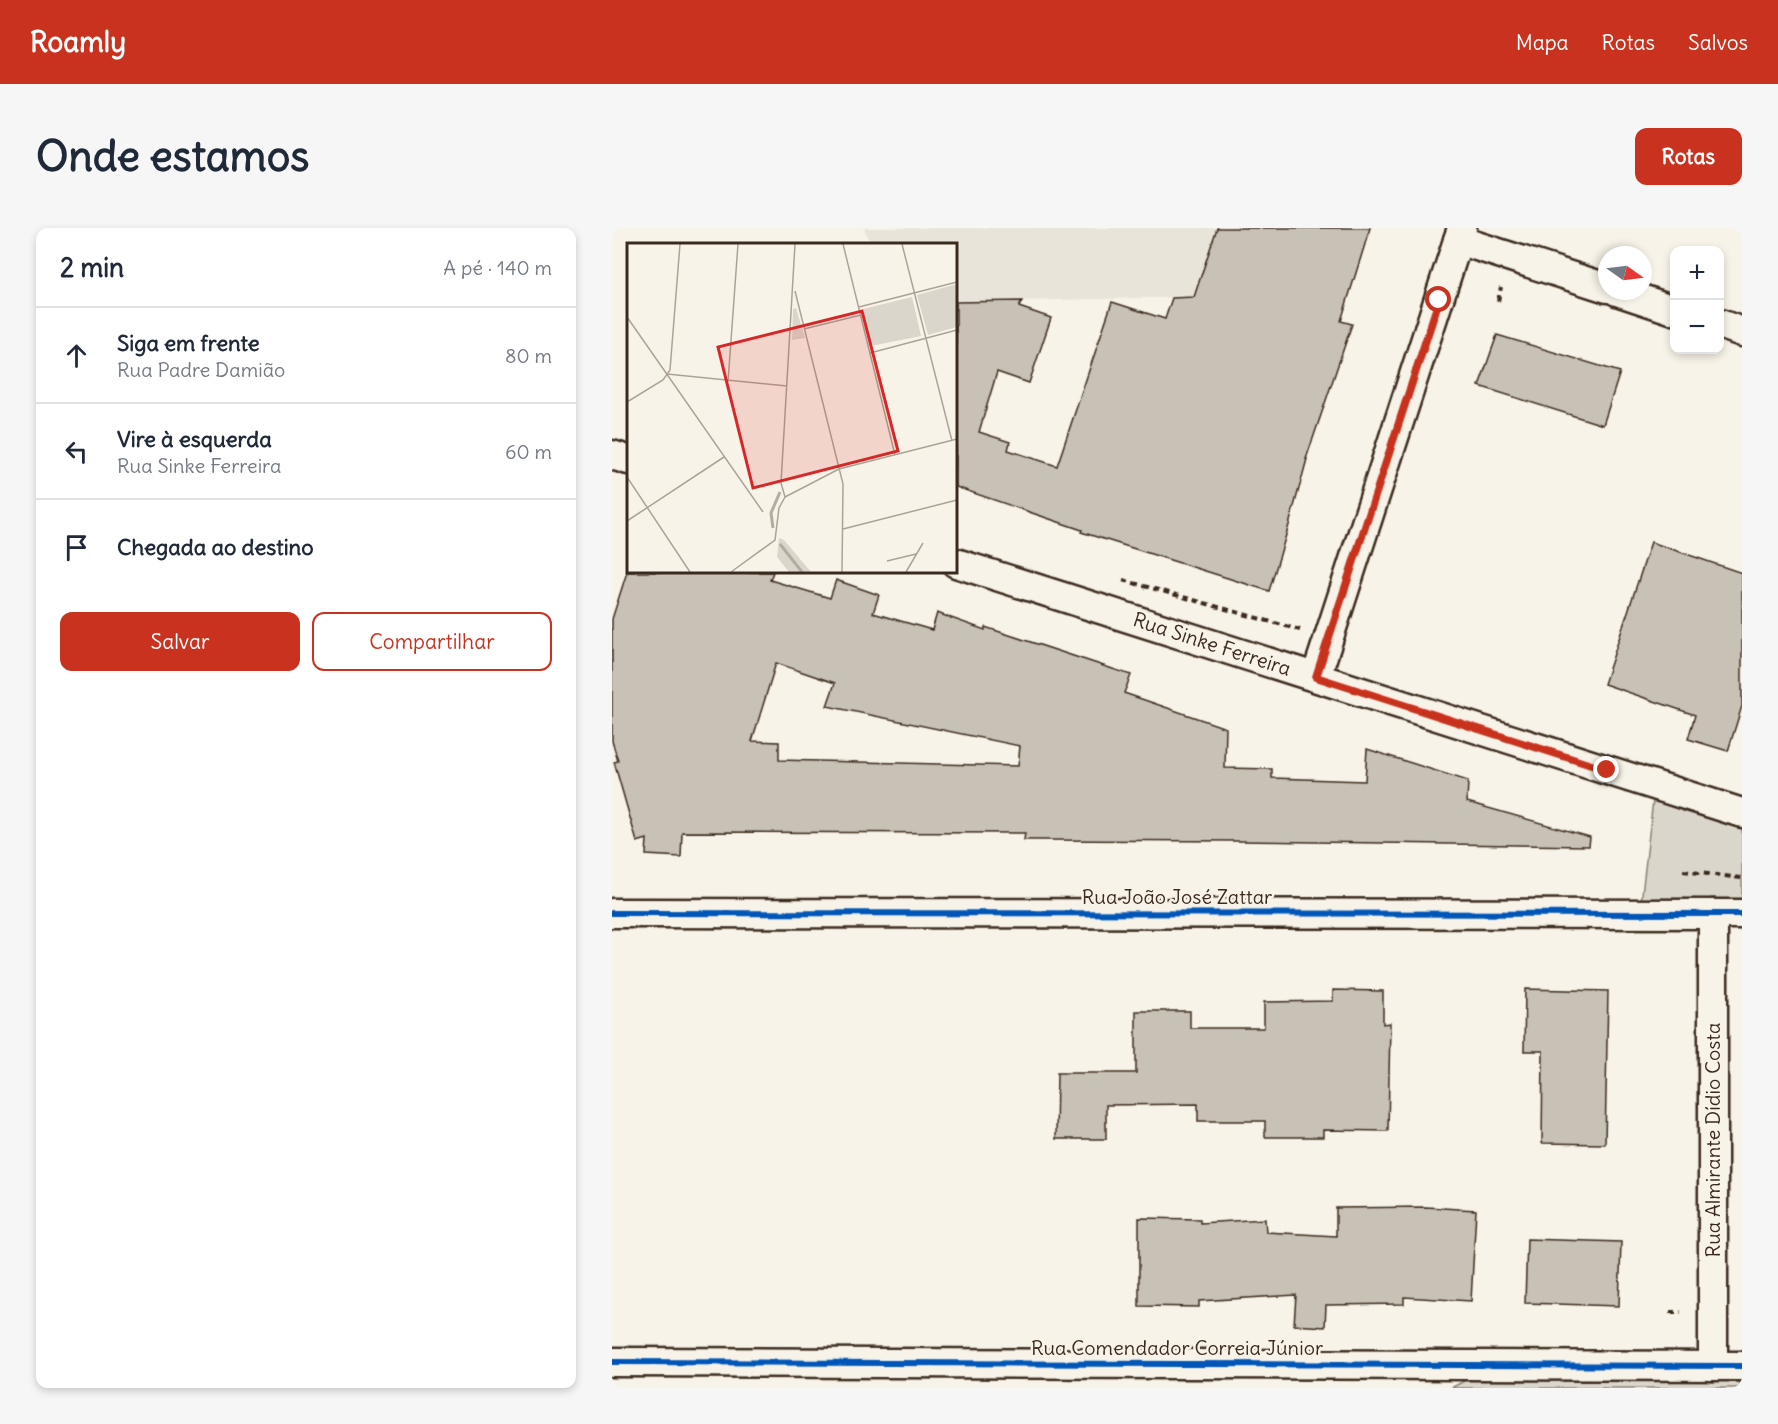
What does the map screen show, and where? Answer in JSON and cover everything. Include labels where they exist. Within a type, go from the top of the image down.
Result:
[{"type":"street","points":[[1316,677],[1460,234],[1598,285]]},
{"type":"street","points":[[1644,300],[1670,309]]},
{"type":"street","points":[[1724,326],[1742,332]]},
{"type":"street","points":[[612,454],[627,460]]},
{"type":"street","name":"Rua Sinke Ferreira","points":[[957,563],[1742,813]]},
{"type":"street","name":"Rua João José Zattar","points":[[612,913],[1742,914]]},
{"type":"street","name":"Rua Almirante Dídio Costa","points":[[1713,914],[1713,1366]]},
{"type":"street","name":"Rua Comendador Correia Júnior","points":[[612,1362],[1408,1376],[1742,1366]]},
{"type":"path","points":[[1122,579],[1304,631]]},
{"type":"path","points":[[1683,871],[1742,878]]},
{"type":"shaded area","points":[[864,228],[1217,228],[1194,297],[957,302],[957,243],[870,243]]},
{"type":"shaded area","points":[[1653,800],[1742,826],[1742,902],[1641,903]]},
{"type":"shaded area","points":[[1724,1378],[1742,1384],[1742,1388],[1451,1388],[1471,1379]]},
{"type":"building","points":[[1217,228],[1370,228],[1341,321],[1352,324],[1306,459],[1269,591],[1081,532],[1082,530],[957,487],[957,302],[1022,301],[1019,307],[1051,318],[1029,383],[997,372],[979,432],[1010,442],[1008,450],[1057,466],[1112,302],[1165,319],[1172,298],[1194,297]]},
{"type":"building","points":[[1497,335],[1620,372],[1603,425],[1479,386]]},
{"type":"building","points":[[1651,542],[1742,573],[1742,706],[1728,751],[1688,739],[1695,715],[1604,684]]},
{"type":"building","points":[[627,572],[773,573],[770,580],[830,598],[836,580],[879,595],[873,613],[932,630],[937,613],[1131,675],[1124,693],[1226,728],[1225,768],[1272,769],[1272,778],[1365,781],[1367,749],[1468,781],[1467,802],[1590,837],[1589,846],[1024,840],[1025,833],[682,832],[681,857],[646,855],[647,839],[637,842],[614,762],[618,761],[612,741],[612,619]],"holes":[[[776,663],[835,683],[827,706],[1020,746],[1018,766],[779,760],[779,742],[752,741]]]},
{"type":"building","points":[[1525,989],[1608,991],[1605,1144],[1542,1143],[1543,1051],[1524,1051]]},
{"type":"building","points":[[1333,990],[1383,991],[1383,1024],[1390,1023],[1388,1131],[1323,1130],[1323,1137],[1265,1137],[1265,1121],[1198,1121],[1198,1104],[1106,1105],[1106,1139],[1056,1139],[1057,1073],[1136,1073],[1136,1011],[1190,1011],[1190,1028],[1264,1028],[1264,1002],[1333,1001]]},
{"type":"building","points":[[1425,1207],[1476,1210],[1471,1301],[1404,1297],[1404,1304],[1326,1305],[1325,1327],[1294,1325],[1296,1295],[1199,1301],[1199,1307],[1139,1306],[1139,1218],[1200,1219],[1200,1223],[1265,1219],[1266,1232],[1336,1236],[1336,1208]]},
{"type":"building","points":[[1527,1239],[1621,1242],[1619,1306],[1525,1303]]},
{"type":"cycle path","points":[[612,913],[1742,914]]},
{"type":"cycle path","points":[[612,1362],[1742,1366]]},
{"type":"route","points":[[1439,300],[1316,677],[1607,770]]}]
